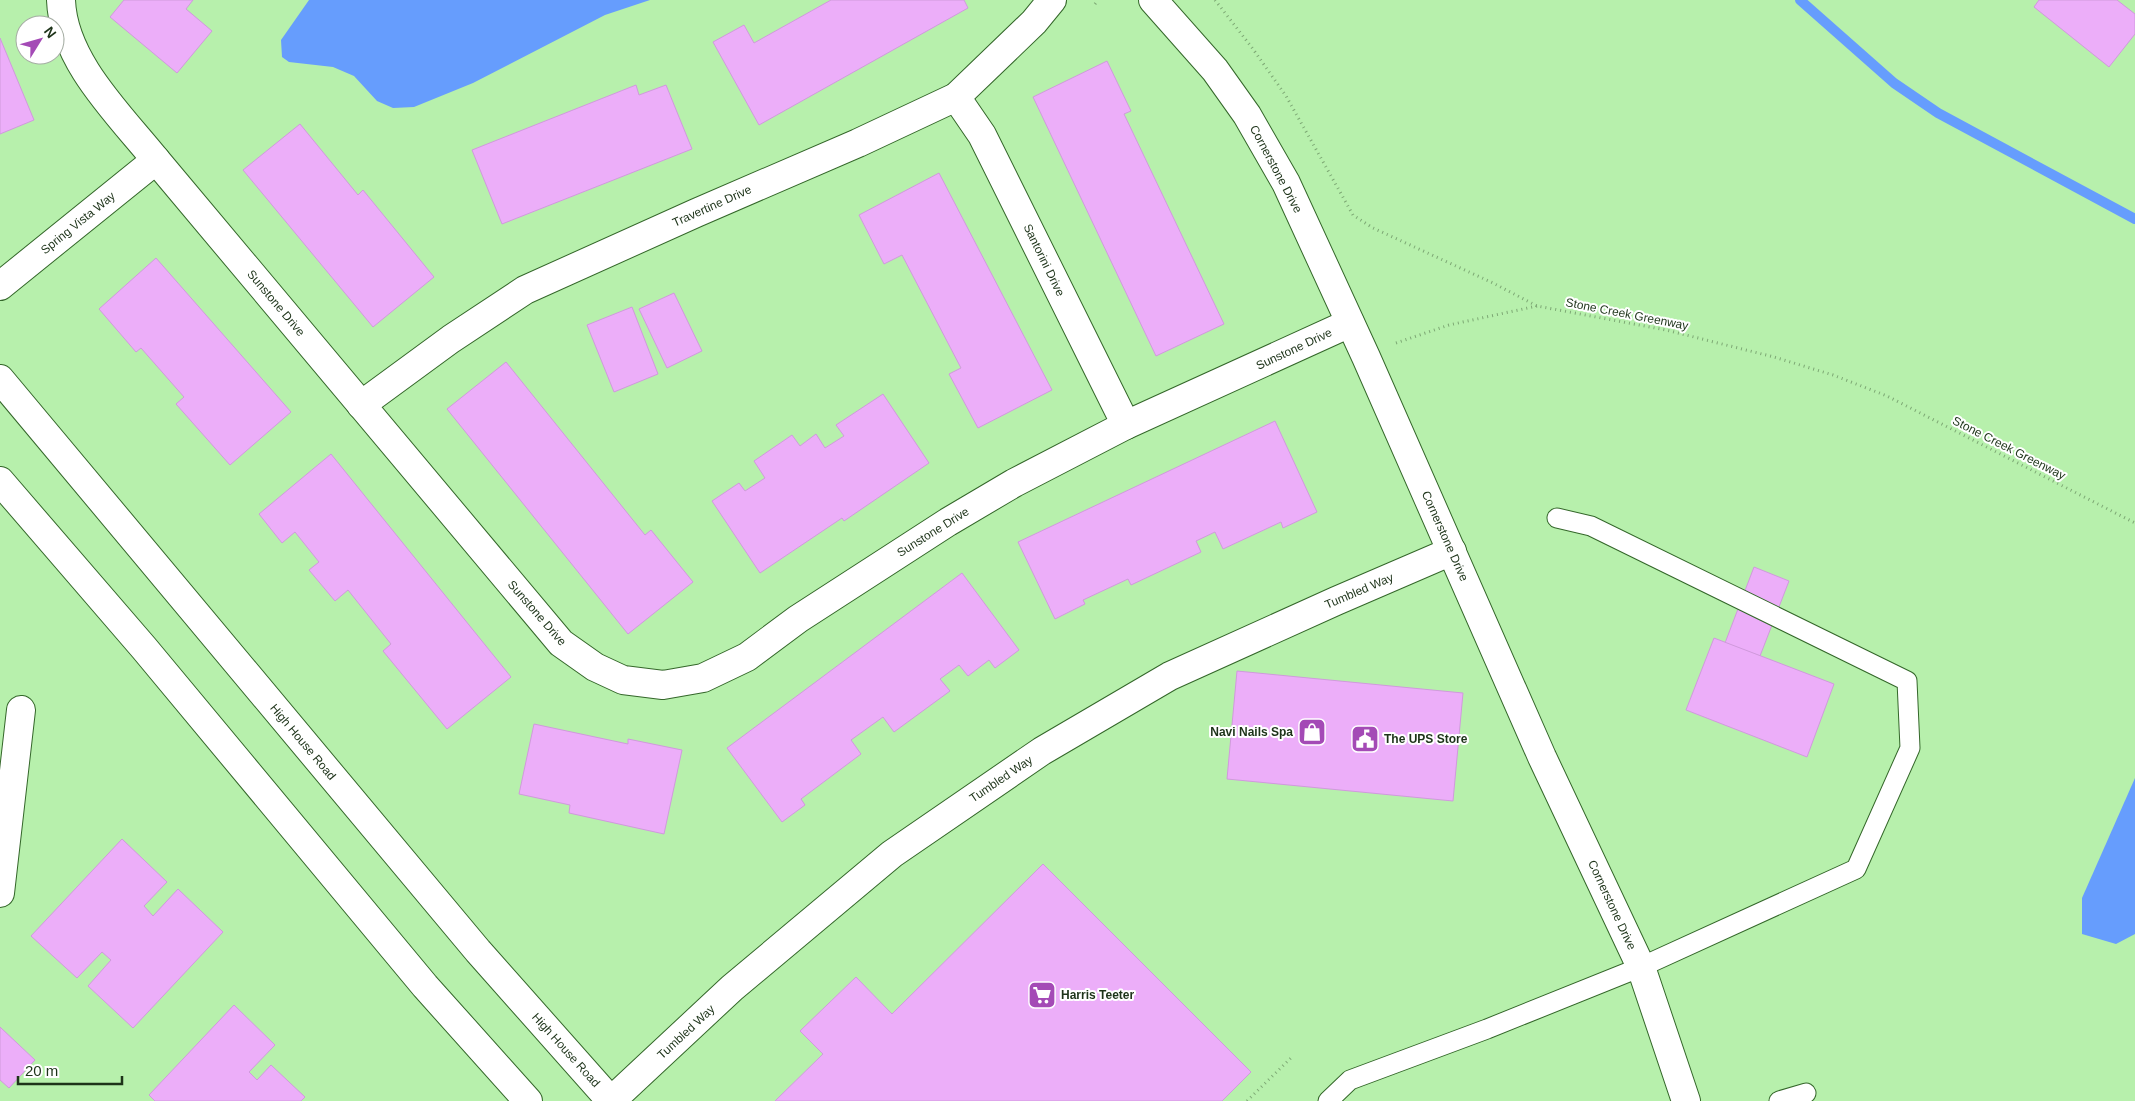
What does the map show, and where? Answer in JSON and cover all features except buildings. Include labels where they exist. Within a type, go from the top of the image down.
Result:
[{"type":"street","name":"Sunstone Drive","points":[[61,0],[72,49],[92,80],[156,160],[561,643],[594,667],[623,680],[663,685],[703,678],[747,657],[798,619],[948,522],[1014,483],[1126,425],[1350,323]]},
{"type":"street","name":"Travertine Drive","points":[[361,405],[451,339],[525,290],[858,143],[956,97],[1034,22],[1052,0]]},
{"type":"street","name":"Cornerstone Drive","points":[[1154,0],[1215,70],[1248,115],[1286,183],[1452,551],[1542,757],[1640,967],[1686,1101]]},
{"type":"street","name":"Santorini Drive","points":[[956,97],[982,135],[1126,425]]},
{"type":"street","name":"Spring Vista Way","points":[[0,286],[156,160]]},
{"type":"street","name":"High House Road","points":[[0,380],[478,951],[611,1101]]},
{"type":"street","points":[[0,481],[144,648],[425,986],[528,1101]]},
{"type":"street","name":"Tumbled Way","points":[[611,1101],[732,988],[892,854],[1035,756],[1170,676],[1452,551]]},
{"type":"street","points":[[0,893],[21,710]]},
{"type":"lane","points":[[1328,1101],[1350,1080],[1487,1029],[1640,967],[1856,868],[1910,748],[1907,681],[1591,526],[1557,518]]},
{"type":"lane","points":[[1779,1101],[1806,1093]]},
{"type":"path","points":[[1095,4],[1098,0]]},
{"type":"path","name":"Stone Creek Greenway","points":[[1215,0],[1286,96],[1353,215],[1373,228],[1493,283],[1538,306],[1666,330],[1774,357],[1833,375],[1888,396],[2135,523]]},
{"type":"path","points":[[1393,344],[1449,325],[1538,306]]},
{"type":"path","points":[[1247,1101],[1293,1056]]},
{"type":"water","points":[[309,0],[650,0],[605,15],[473,83],[414,107],[393,108],[377,101],[354,76],[333,67],[289,62],[282,57],[281,40]]},
{"type":"water","points":[[2135,778],[2135,934],[2116,944],[2082,934],[2082,898]]},
{"type":"waterway","points":[[1800,0],[1894,83],[1938,113],[2135,219]]},
{"type":"place","name":"Navi Nails Spa","points":[[1312,732]]},
{"type":"place","name":"The UPS Store","points":[[1365,739]]},
{"type":"place","name":"Harris Teeter","points":[[1042,995]]}]
